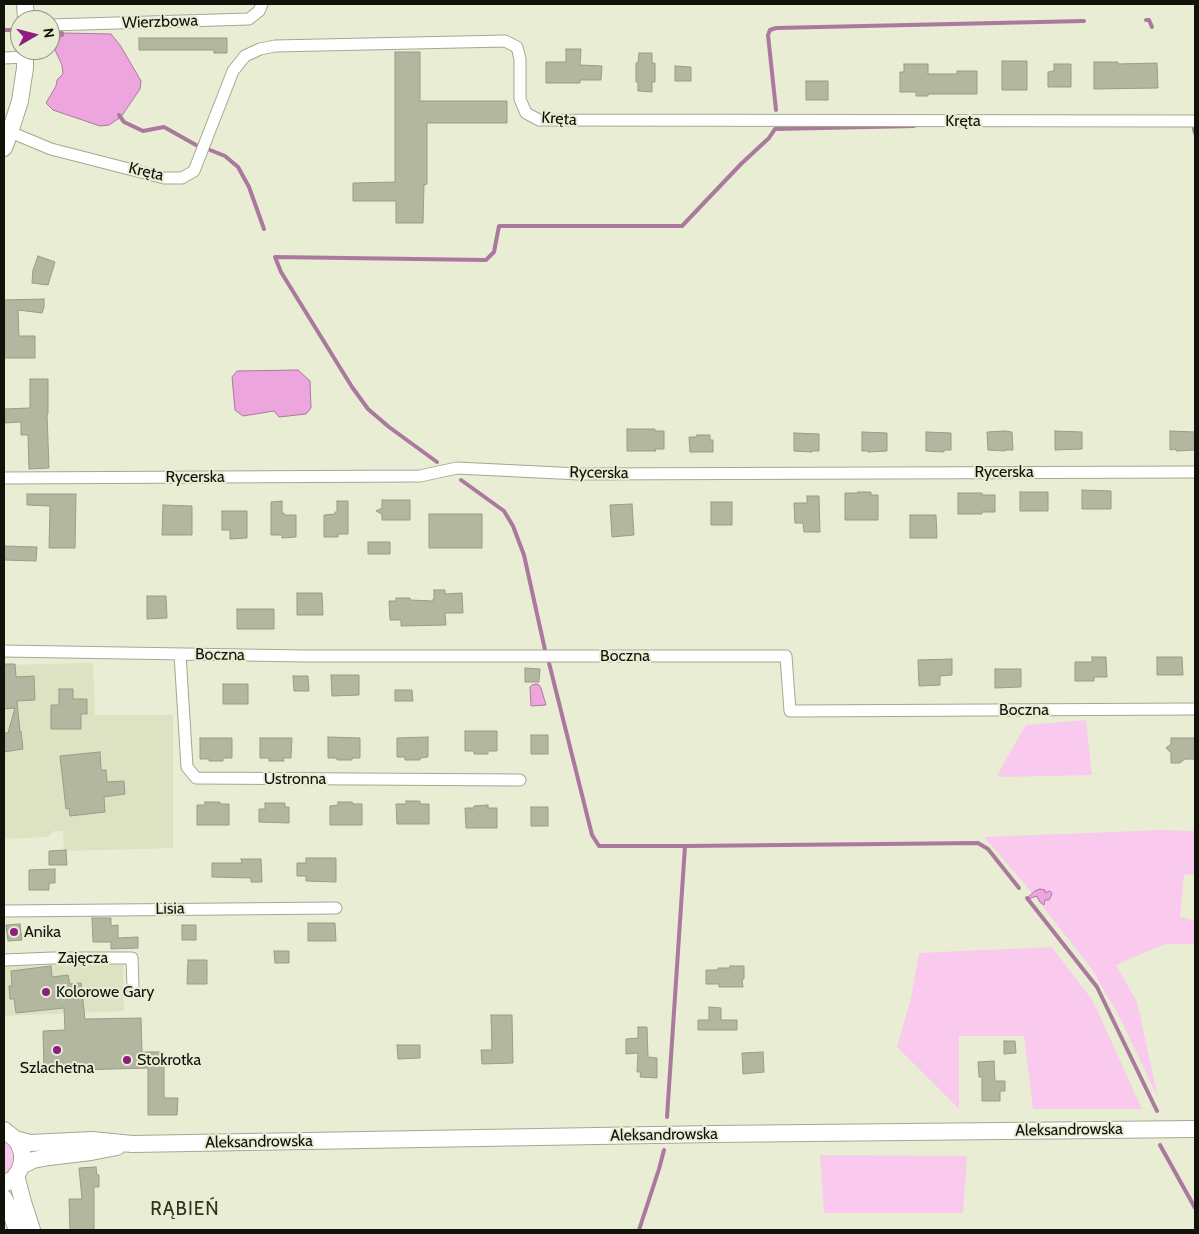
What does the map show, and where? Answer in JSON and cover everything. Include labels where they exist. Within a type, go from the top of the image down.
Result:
[{"type":"main road","points":[[4,148],[20,101],[25,60]]},
{"type":"main road","name":"Aleksandrowska","points":[[7,1131],[30,1142],[92,1140],[132,1144],[694,1134],[1195,1129]]},
{"type":"main road","points":[[7,1131],[18,1142],[22,1153],[14,1175],[32,1230]]},
{"type":"main road","name":"Aleksandrowska","points":[[14,1175],[33,1160],[92,1152],[132,1144]]},
{"type":"main road","points":[[4,1198],[18,1230]]},
{"type":"street","name":"Wierzbowa","points":[[60,25],[249,19],[258,11],[262,4]]},
{"type":"street","name":"Kręta","points":[[10,132],[51,149],[164,178],[182,178],[194,171],[233,71],[244,56],[260,49],[275,46],[506,41],[517,47],[519,53],[520,99],[526,113],[539,120],[1195,121]]},
{"type":"street","name":"Rycerska","points":[[4,478],[420,476],[457,468],[579,474],[1195,472]]},
{"type":"street","name":"Boczna","points":[[4,652],[304,656],[786,656],[790,711],[1195,709]]},
{"type":"street","name":"Ustronna","points":[[180,654],[187,767],[196,778],[520,780]]},
{"type":"street","name":"Lisia","points":[[4,911],[336,908]]},
{"type":"street","name":"Zajęcza","points":[[4,960],[132,958],[133,988]]},
{"type":"shaded area","points":[[62,33],[111,34],[120,45],[141,81],[140,89],[121,117],[109,125],[100,126],[53,110],[46,103],[56,86],[57,80],[63,74],[60,60],[60,38]]},
{"type":"shaded area","points":[[298,370],[310,381],[311,408],[306,414],[279,417],[274,411],[243,416],[235,410],[232,377],[237,371]]},
{"type":"shaded area","points":[[93,663],[95,715],[173,715],[173,848],[64,851],[63,831],[54,831],[47,837],[4,839],[4,665]]},
{"type":"shaded area","points":[[536,684],[541,688],[546,705],[531,706],[530,687]]},
{"type":"shaded area","points":[[1086,720],[1092,775],[1002,777],[997,775],[1026,725]]},
{"type":"shaded area","points":[[1163,830],[1195,831],[1195,874],[1184,875],[1180,917],[1195,920],[1195,944],[1165,944],[1116,965],[1137,1002],[1158,1098],[1121,1020],[1092,969],[1027,887],[984,837]]},
{"type":"shaded area","points":[[1040,889],[1045,890],[1045,893],[1049,891],[1052,894],[1049,900],[1045,900],[1044,905],[1037,896],[1027,898]]},
{"type":"shaded area","points":[[1052,947],[1093,1001],[1142,1109],[1033,1109],[1024,1036],[959,1036],[959,1109],[897,1047],[911,998],[919,953]]},
{"type":"shaded area","points":[[123,965],[124,1011],[4,1016],[4,966]]},
{"type":"shaded area","points":[[4,1141],[10,1147],[13,1161],[11,1168],[4,1175]]},
{"type":"shaded area","points":[[820,1155],[967,1156],[963,1213],[824,1213]]},
{"type":"building","points":[[139,38],[227,38],[227,53],[214,53],[214,50],[139,50]]},
{"type":"building","points":[[566,49],[581,49],[580,65],[602,66],[601,80],[580,80],[580,83],[546,83],[546,62],[566,62]]},
{"type":"building","points":[[395,52],[420,52],[420,101],[507,101],[507,123],[427,123],[427,184],[424,185],[423,223],[396,223],[396,201],[353,201],[353,183],[395,182]]},
{"type":"building","points":[[639,53],[652,53],[652,63],[655,63],[655,82],[652,82],[652,92],[638,91],[636,63],[638,63]]},
{"type":"building","points":[[1002,61],[1027,61],[1027,90],[1002,90]]},
{"type":"building","points":[[1094,62],[1118,62],[1118,64],[1157,63],[1158,88],[1094,89]]},
{"type":"building","points":[[904,64],[928,64],[928,74],[957,74],[957,71],[977,71],[977,94],[928,94],[928,96],[916,96],[916,92],[900,92],[900,72],[904,72]]},
{"type":"building","points":[[1054,64],[1071,64],[1071,87],[1048,87],[1048,72],[1054,71]]},
{"type":"building","points":[[675,66],[691,67],[691,81],[675,81]]},
{"type":"building","points":[[806,81],[828,81],[828,100],[806,100]]},
{"type":"building","points":[[38,256],[55,262],[48,285],[32,283],[33,270]]},
{"type":"building","points":[[44,299],[42,313],[18,310],[19,336],[35,336],[35,358],[4,358],[4,300]]},
{"type":"building","points":[[30,379],[48,379],[49,468],[29,469],[28,435],[21,435],[21,422],[4,423],[4,409],[30,408]]},
{"type":"building","points":[[627,429],[655,429],[655,431],[664,431],[664,449],[655,449],[656,451],[627,451]]},
{"type":"building","points":[[1055,431],[1082,432],[1082,449],[1055,450]]},
{"type":"building","points":[[1170,431],[1195,432],[1195,450],[1170,450]]},
{"type":"building","points":[[862,432],[887,433],[887,451],[862,451]]},
{"type":"building","points":[[926,432],[951,433],[951,450],[944,450],[944,452],[926,451]]},
{"type":"building","points":[[987,432],[1012,432],[1013,450],[988,450]]},
{"type":"building","points":[[794,433],[819,434],[819,451],[794,451]]},
{"type":"building","points":[[697,435],[710,435],[710,440],[713,440],[713,452],[690,452],[689,437],[697,437]]},
{"type":"building","points":[[1082,490],[1111,491],[1111,509],[1082,509]]},
{"type":"building","points":[[871,492],[871,495],[878,495],[878,520],[845,520],[845,493]]},
{"type":"building","points":[[1020,492],[1048,492],[1048,511],[1020,511]]},
{"type":"building","points":[[958,493],[995,495],[995,512],[958,514]]},
{"type":"building","points":[[27,494],[76,494],[75,548],[49,548],[50,506],[27,505]]},
{"type":"building","points":[[807,496],[819,496],[820,532],[804,532],[803,523],[795,523],[794,503],[807,503]]},
{"type":"building","points":[[382,500],[410,500],[410,520],[382,520],[382,514],[376,511],[382,508]]},
{"type":"building","points":[[282,501],[282,513],[284,515],[296,515],[296,537],[282,538],[282,535],[271,535],[271,502]]},
{"type":"building","points":[[337,501],[348,501],[348,534],[338,534],[338,537],[324,537],[324,515],[337,512]]},
{"type":"building","points":[[711,502],[732,502],[732,525],[711,525]]},
{"type":"building","points":[[632,504],[634,535],[612,537],[610,505]]},
{"type":"building","points":[[163,505],[192,506],[192,535],[162,535]]},
{"type":"building","points":[[222,511],[247,511],[247,538],[230,539],[230,530],[222,530]]},
{"type":"building","points":[[429,514],[482,514],[482,548],[429,548]]},
{"type":"building","points":[[910,515],[936,515],[937,538],[910,538]]},
{"type":"building","points":[[368,542],[390,542],[390,554],[368,554]]},
{"type":"building","points":[[4,546],[37,547],[36,561],[4,560]]},
{"type":"building","points":[[434,590],[445,590],[445,594],[462,593],[463,613],[445,613],[446,625],[401,626],[401,620],[390,620],[389,601],[396,601],[396,598],[410,598],[410,600],[433,601]]},
{"type":"building","points":[[297,593],[322,593],[323,615],[297,615]]},
{"type":"building","points":[[147,596],[166,596],[167,618],[147,619]]},
{"type":"building","points":[[237,609],[274,609],[274,629],[237,629]]},
{"type":"building","points":[[1092,657],[1106,657],[1107,677],[1094,677],[1094,681],[1075,681],[1075,662],[1092,662]]},
{"type":"building","points":[[1157,657],[1182,657],[1183,675],[1157,675]]},
{"type":"building","points":[[952,659],[952,675],[940,676],[940,685],[919,686],[918,660]]},
{"type":"building","points":[[4,664],[15,664],[16,677],[34,676],[35,700],[17,701],[23,749],[4,752],[4,733],[8,733],[15,708],[4,709]]},
{"type":"building","points":[[525,668],[540,669],[539,682],[525,682]]},
{"type":"building","points":[[995,669],[1021,669],[1021,687],[995,688]]},
{"type":"building","points":[[331,675],[359,675],[359,695],[332,696]]},
{"type":"building","points":[[293,676],[308,676],[309,691],[294,691]]},
{"type":"building","points":[[223,684],[248,684],[248,704],[223,704]]},
{"type":"building","points":[[59,689],[73,689],[73,699],[87,699],[87,714],[81,714],[81,729],[51,729],[51,705],[59,705]]},
{"type":"building","points":[[395,690],[412,690],[413,701],[395,701]]},
{"type":"building","points":[[465,731],[497,731],[497,751],[488,751],[488,754],[474,754],[474,751],[465,751]]},
{"type":"building","points":[[531,735],[548,735],[548,754],[531,754]]},
{"type":"building","points":[[328,737],[360,738],[360,758],[337,760],[337,758],[328,758]]},
{"type":"building","points":[[428,737],[428,757],[420,758],[420,760],[405,760],[405,757],[397,757],[397,738]]},
{"type":"building","points":[[200,738],[232,738],[232,758],[223,758],[223,761],[200,759]]},
{"type":"building","points":[[260,738],[292,738],[291,758],[283,758],[284,761],[269,761],[269,758],[260,758]]},
{"type":"building","points":[[1171,738],[1195,738],[1195,759],[1185,759],[1180,763],[1171,763],[1171,753],[1166,748],[1171,744]]},
{"type":"building","points":[[100,752],[101,770],[106,770],[107,782],[124,781],[125,794],[104,797],[105,812],[70,816],[69,808],[66,809],[60,756]]},
{"type":"building","points":[[406,801],[420,801],[420,804],[429,804],[429,824],[397,824],[396,804],[406,804]]},
{"type":"building","points":[[205,802],[229,804],[229,825],[197,825],[197,805],[205,805]]},
{"type":"building","points":[[338,802],[362,804],[362,825],[330,825],[330,806],[338,805]]},
{"type":"building","points":[[265,803],[285,803],[285,807],[289,807],[289,823],[259,822],[259,809],[265,809]]},
{"type":"building","points":[[488,805],[488,808],[497,808],[497,828],[466,828],[465,808]]},
{"type":"building","points":[[531,807],[548,807],[548,826],[531,826]]},
{"type":"building","points":[[66,850],[67,865],[49,865],[49,851]]},
{"type":"building","points":[[306,858],[336,858],[336,882],[306,881],[306,876],[297,876],[297,863],[306,863]]},
{"type":"building","points":[[241,859],[261,859],[262,882],[251,882],[251,878],[212,877],[212,863],[242,863]]},
{"type":"building","points":[[55,869],[55,883],[49,883],[49,890],[29,890],[29,870]]},
{"type":"building","points":[[92,918],[111,918],[111,926],[118,925],[118,938],[138,937],[138,948],[111,949],[111,942],[93,942]]},
{"type":"building","points":[[308,923],[335,923],[336,941],[308,941]]},
{"type":"building","name":"Anika","points":[[20,924],[22,940],[8,941],[6,925]]},
{"type":"building","points":[[182,925],[196,925],[196,940],[182,940]]},
{"type":"building","points":[[274,951],[289,951],[289,963],[275,963]]},
{"type":"building","points":[[188,960],[207,960],[207,984],[187,984]]},
{"type":"building","points":[[51,966],[52,977],[68,975],[70,984],[81,983],[85,1019],[141,1018],[142,1052],[164,1052],[164,1098],[178,1098],[177,1115],[148,1115],[148,1068],[44,1071],[43,1031],[65,1030],[64,1008],[16,1013],[14,999],[10,999],[9,986],[12,986],[11,971]]},
{"type":"building","points":[[730,966],[744,966],[743,987],[719,987],[719,984],[706,984],[706,970],[730,968]]},
{"type":"building","points":[[709,1007],[721,1008],[721,1020],[737,1020],[737,1030],[698,1030],[698,1020],[709,1020]]},
{"type":"building","points":[[491,1015],[512,1015],[513,1063],[482,1064],[481,1050],[492,1050]]},
{"type":"building","points":[[638,1027],[647,1027],[648,1057],[657,1058],[657,1078],[640,1077],[641,1072],[637,1072],[638,1053],[626,1054],[626,1039],[638,1038]]},
{"type":"building","points":[[1004,1041],[1015,1041],[1016,1053],[1004,1054]]},
{"type":"building","points":[[397,1045],[420,1045],[420,1058],[398,1059]]},
{"type":"building","points":[[763,1052],[764,1072],[743,1074],[742,1053]]},
{"type":"building","points":[[994,1061],[995,1081],[1005,1081],[1005,1091],[1000,1091],[1000,1101],[982,1101],[982,1077],[979,1077],[978,1062]]},
{"type":"building","points":[[96,1167],[97,1175],[99,1175],[99,1187],[94,1187],[94,1230],[70,1230],[69,1199],[82,1199],[79,1168]]},
{"type":"waterway","points":[[1146,20],[1149,20],[1152,27]]},
{"type":"waterway","points":[[776,110],[768,35],[770,30],[776,28],[1084,21]]},
{"type":"waterway","points":[[4,30],[10,30]]},
{"type":"waterway","points":[[119,115],[124,122],[143,131],[164,127],[196,145]]},
{"type":"waterway","points":[[437,462],[368,409],[352,387],[281,272],[275,257],[486,260],[494,252],[499,226],[682,226],[741,164],[769,138],[775,129],[914,126]]},
{"type":"waterway","points":[[1194,129],[1195,133]]},
{"type":"waterway","points":[[210,150],[225,156],[238,167],[249,187],[264,229]]},
{"type":"waterway","points":[[461,480],[504,511],[513,526],[524,555],[545,650]]},
{"type":"waterway","points":[[549,663],[592,835],[599,846],[978,843],[988,849],[1019,888]]},
{"type":"waterway","points":[[667,1117],[685,846]]},
{"type":"waterway","points":[[1027,898],[1097,987],[1157,1111]]},
{"type":"waterway","points":[[1160,1145],[1195,1208]]},
{"type":"waterway","points":[[639,1230],[664,1150]]},
{"type":"place","name":"Anika","points":[[14,932]]},
{"type":"place","name":"Kolorowe Gary","points":[[46,992]]},
{"type":"place","name":"Szlachetna","points":[[57,1050]]},
{"type":"place","name":"Stokrotka","points":[[127,1060]]},
{"type":"district","name":"RĄBIEŃ","points":[[185,1209]]}]
